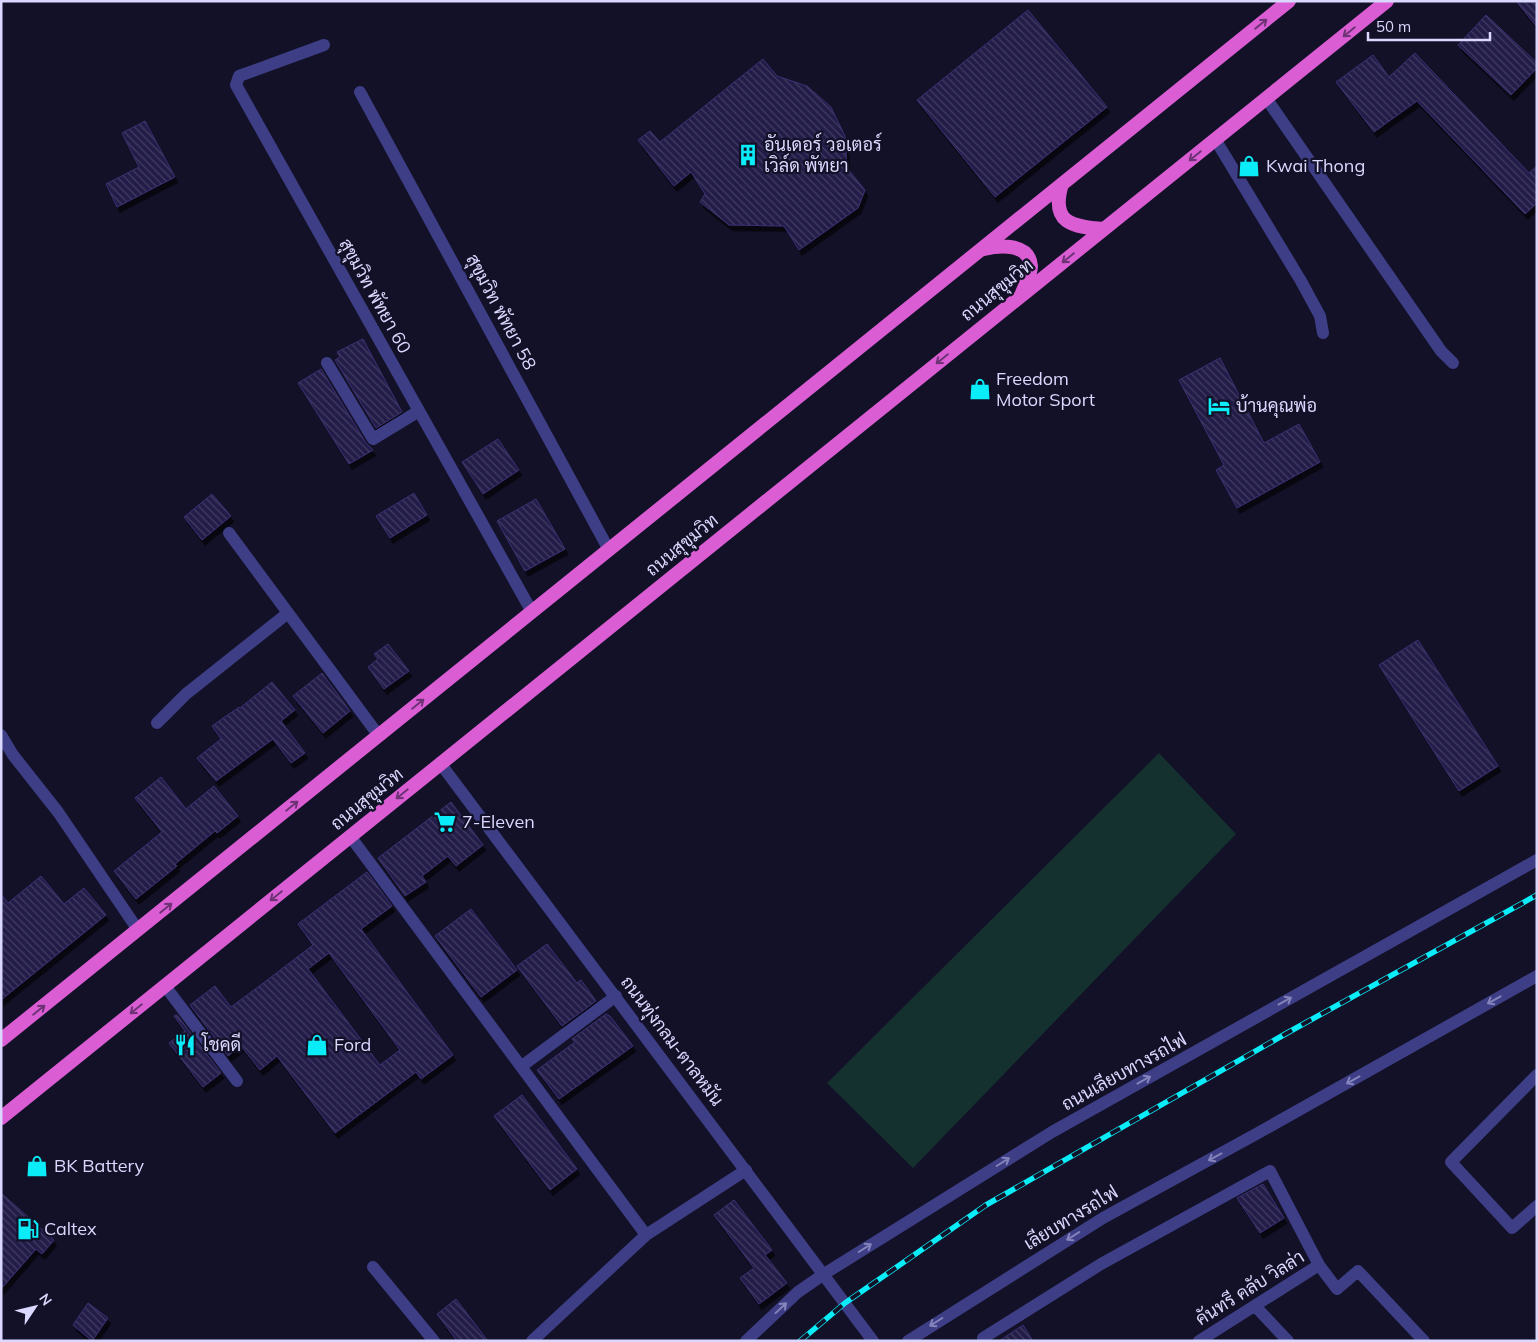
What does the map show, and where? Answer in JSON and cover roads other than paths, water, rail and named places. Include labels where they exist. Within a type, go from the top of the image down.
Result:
[{"type":"highway","points":[[1,1040],[1289,1]]},
{"type":"highway","name":"ถนนสุขุมวิท","points":[[1,1118],[1387,1]]},
{"type":"highway","points":[[1062,184],[1058,206],[1067,220],[1077,227],[1104,229]]},
{"type":"highway","points":[[981,250],[1000,245],[1021,250],[1027,256],[1030,272],[1022,295]]},
{"type":"street","name":"สุขุมวิท พัทยา 60","points":[[324,45],[239,76],[236,85],[532,612]]},
{"type":"street","name":"สุขุมวิท พัทยา 58","points":[[360,92],[421,200],[609,550]]},
{"type":"street","points":[[1266,98],[1441,351],[1453,363]]},
{"type":"street","points":[[1215,139],[1301,280],[1320,316],[1323,333]]},
{"type":"street","points":[[327,363],[373,439],[419,411]]},
{"type":"street","points":[[229,533],[379,736]]},
{"type":"street","points":[[157,723],[186,694],[288,613]]},
{"type":"street","points":[[1,735],[13,755],[58,812],[138,930]]},
{"type":"street","name":"ถนนทุ่งกลม-ตาลหมัน","points":[[440,763],[873,1341]]},
{"type":"street","points":[[350,836],[646,1236]]},
{"type":"street","name":"ถนนเลียบทางรถไฟ","points":[[746,1341],[798,1292],[824,1274],[1052,1132],[1537,860]]},
{"type":"street","name":"เลียบทางรถไฟ","points":[[908,1341],[1102,1218],[1258,1133],[1537,976]]},
{"type":"street","points":[[164,986],[237,1081]]},
{"type":"street","points":[[522,1066],[616,996]]},
{"type":"street","points":[[1537,1075],[1451,1162],[1512,1228],[1537,1206]]},
{"type":"street","points":[[532,1341],[646,1236],[746,1170]]},
{"type":"street","points":[[986,1341],[983,1338],[1101,1264],[1270,1171],[1319,1265],[1337,1289],[1358,1271],[1424,1341]]},
{"type":"street","name":"คันทรี คลับ วิลล่า","points":[[1199,1341],[1319,1265]]},
{"type":"street","points":[[373,1267],[434,1341]]},
{"type":"street","points":[[1255,1306],[1288,1341]]},
{"type":"railway","points":[[800,1341],[845,1303],[986,1205],[1287,1033],[1537,895]]},
{"type":"place","name":"อันเดอร์ วอเตอร์ เวิล์ด พัทยา","points":[[748,155]]},
{"type":"place","name":"Kwai Thong","points":[[1249,166]]},
{"type":"place","name":"Freedom Motor Sport","points":[[980,389]]},
{"type":"place","name":"บ้านคุณพ่อ","points":[[1219,406]]},
{"type":"place","name":"7-Eleven","points":[[445,822]]},
{"type":"place","name":"โชคดี","points":[[185,1045]]},
{"type":"place","name":"Ford","points":[[317,1045]]},
{"type":"place","name":"BK Battery","points":[[37,1166]]},
{"type":"place","name":"Caltex","points":[[28,1229]]}]
